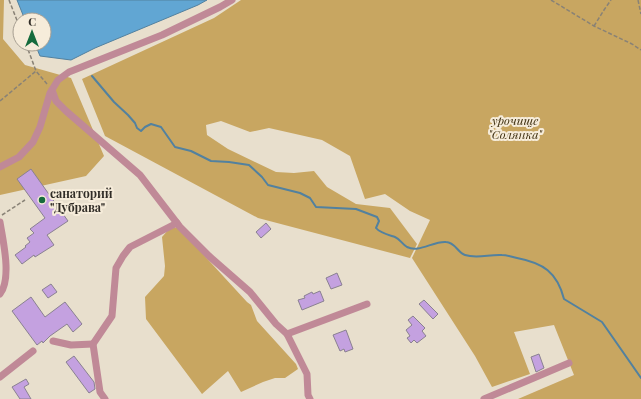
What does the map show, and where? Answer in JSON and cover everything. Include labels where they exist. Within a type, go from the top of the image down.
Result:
[{"type":"street","points":[[0,167],[19,157],[33,142],[40,127],[50,93],[58,80],[69,72],[162,35],[220,8],[232,0]]},
{"type":"street","points":[[52,90],[56,101],[140,175],[179,225],[209,256],[250,292],[276,324],[287,334],[307,374],[308,395],[310,399]]},
{"type":"street","points":[[0,222],[5,256],[6,280],[3,291],[0,294]]},
{"type":"street","points":[[105,399],[100,392],[93,344],[112,316],[116,268],[130,247],[179,225]]},
{"type":"street","points":[[287,334],[367,304]]},
{"type":"street","points":[[53,341],[71,345],[93,344]]},
{"type":"street","points":[[0,377],[33,351]]},
{"type":"street","points":[[484,399],[569,363]]},
{"type":"path","points":[[9,0],[14,12]]},
{"type":"path","points":[[552,0],[594,26],[632,44],[641,50]]},
{"type":"path","points":[[594,26],[611,0]]},
{"type":"path","points":[[638,0],[641,14]]},
{"type":"path","points":[[29,52],[36,71],[52,90]]},
{"type":"path","points":[[0,101],[36,71]]},
{"type":"path","points":[[0,216],[25,200]]},
{"type":"green space","points":[[0,0],[4,0],[3,39],[12,50],[12,52],[14,52],[25,65],[71,78],[104,156],[86,176],[0,195]]},
{"type":"green space","name":"урочище \"Солянка\"","points":[[241,0],[641,0],[641,399],[518,399],[574,375],[554,325],[514,332],[530,374],[492,387],[475,356],[412,258],[430,220],[410,211],[385,194],[365,199],[350,156],[322,140],[269,128],[250,132],[221,121],[206,125],[207,135],[228,149],[276,172],[294,173],[314,171],[327,187],[356,204],[390,208],[417,244],[410,258],[258,218],[105,136],[82,79],[214,18]]},
{"type":"green space","points":[[178,227],[251,305],[257,321],[296,364],[298,369],[285,378],[275,378],[241,392],[228,371],[202,394],[146,319],[145,297],[164,276],[165,266],[162,237],[169,229]]},
{"type":"water","points":[[17,0],[207,0],[95,48],[71,60],[40,56],[38,52],[52,52],[52,12],[22,12]]},
{"type":"building","points":[[31,169],[68,221],[47,235],[54,245],[35,257],[34,255],[22,264],[15,255],[30,242],[27,238],[34,233],[30,229],[45,218],[17,179]]},
{"type":"building","points":[[266,223],[271,229],[261,238],[256,232]]},
{"type":"building","points":[[337,273],[342,285],[331,289],[326,278]]},
{"type":"building","points":[[51,284],[57,292],[48,298],[42,290]]},
{"type":"building","points":[[320,291],[324,301],[302,310],[298,300],[305,298],[304,296],[312,292],[313,294]]},
{"type":"building","points":[[31,297],[45,317],[65,302],[82,324],[73,332],[67,324],[43,343],[42,341],[37,345],[12,311]]},
{"type":"building","points":[[424,300],[438,314],[433,319],[419,304]]},
{"type":"building","points":[[413,316],[425,328],[422,331],[426,336],[417,343],[414,340],[411,343],[407,338],[410,336],[406,330],[412,325],[408,320]]},
{"type":"building","points":[[346,330],[353,349],[345,352],[344,349],[340,351],[333,335]]},
{"type":"building","points":[[539,354],[544,368],[536,372],[531,357]]},
{"type":"building","points":[[74,356],[94,382],[95,389],[89,393],[66,362]]},
{"type":"building","points":[[26,379],[29,384],[24,387],[31,399],[20,399],[12,387]]},
{"type":"waterway","points":[[92,76],[141,131],[151,124],[161,127],[175,147],[191,151],[211,161],[249,165],[268,185],[300,193],[310,198],[316,207],[356,209],[377,217],[379,221],[376,228],[385,234],[397,238],[407,247],[416,249],[436,243],[449,242],[465,255],[474,257],[506,255],[526,260],[541,266],[553,275],[564,299],[602,322],[641,378]]},
{"type":"place","name":"санаторий \"Дубрава\"","points":[[42,200]]}]
